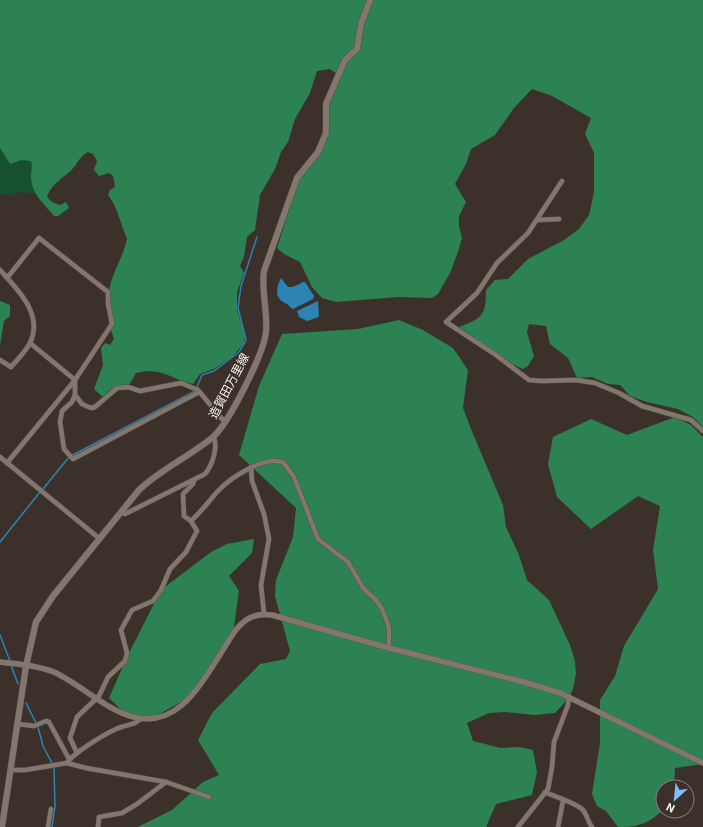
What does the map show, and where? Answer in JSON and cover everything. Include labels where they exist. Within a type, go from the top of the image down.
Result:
[{"type":"main road","name":"造賀田万里線","points":[[2,827],[32,633],[42,611],[120,512],[153,478],[213,436],[226,420],[242,391],[264,342],[266,325],[262,285],[264,272],[297,178],[318,152],[326,133],[326,104],[344,60],[357,49],[361,24],[370,0]]},
{"type":"street","points":[[562,181],[537,220],[521,241],[497,263],[477,293],[446,322],[496,355],[529,380],[576,380],[595,383],[619,392],[642,406],[691,420],[703,431]]},
{"type":"street","points":[[537,220],[559,219]]},
{"type":"street","points":[[7,278],[39,238],[108,292],[108,303],[112,324],[75,380],[7,463]]},
{"type":"street","points":[[0,270],[26,300],[30,307],[33,327],[30,343],[12,367],[0,360]]},
{"type":"street","points":[[30,343],[75,380]]},
{"type":"street","points":[[75,380],[75,395],[72,402],[62,410],[60,422],[64,449],[73,459],[199,392]]},
{"type":"street","points":[[75,395],[82,404],[91,408],[95,407],[117,388],[128,387],[140,391],[181,383],[192,386],[222,419],[226,420]]},
{"type":"street","points":[[120,512],[125,514],[194,480],[209,469],[216,440],[213,436]]},
{"type":"street","points":[[0,457],[100,539]]},
{"type":"street","points":[[191,522],[219,490],[235,477],[251,468],[276,461],[284,463],[289,468],[318,539],[348,562],[363,588],[376,600],[382,609],[389,627],[389,648]]},
{"type":"street","points":[[251,468],[252,481],[264,514],[269,539],[261,585],[264,614]]},
{"type":"street","points":[[77,753],[70,738],[77,717],[96,699],[108,678],[125,661],[127,657],[121,630],[122,626],[132,610],[153,601],[161,590],[170,569],[186,552],[197,531],[191,522],[184,516],[184,494],[193,484],[194,480]]},
{"type":"street","points":[[0,662],[52,672],[121,713],[141,718],[160,716],[171,712],[183,704],[194,692],[240,625],[249,618],[264,614],[311,625],[389,648],[524,682],[569,696],[703,763]]},
{"type":"street","points":[[518,827],[548,790],[554,742],[568,705],[569,696]]},
{"type":"street","points":[[11,770],[25,770],[68,761],[77,753],[109,732],[138,722],[141,718]]},
{"type":"street","points":[[18,724],[34,726],[46,721],[49,722],[68,761],[86,768],[166,782],[209,797]]},
{"type":"street","points":[[98,827],[99,817],[122,813],[137,804],[166,782]]},
{"type":"street","points":[[545,792],[563,801],[577,805],[586,814],[592,827]]},
{"type":"street","points":[[558,827],[563,801]]},
{"type":"street","points":[[48,827],[51,809]]},
{"type":"green space","points":[[0,0],[368,0],[355,48],[337,74],[330,69],[317,71],[310,93],[295,119],[288,142],[281,152],[275,169],[260,195],[255,230],[247,237],[244,256],[240,266],[244,273],[237,292],[237,310],[245,337],[243,344],[233,356],[214,369],[200,374],[193,384],[153,371],[136,373],[129,385],[114,388],[103,397],[94,389],[103,365],[101,348],[105,343],[110,345],[114,339],[111,330],[113,320],[109,301],[109,291],[127,238],[117,210],[108,195],[110,190],[115,187],[113,176],[109,173],[99,176],[94,170],[97,161],[93,154],[88,152],[80,158],[75,166],[52,187],[49,192],[47,197],[52,202],[60,205],[66,202],[69,208],[58,216],[54,216],[33,188],[31,161],[21,160],[10,164],[0,148]]},
{"type":"green space","points":[[372,0],[703,0],[703,427],[693,417],[678,409],[647,402],[630,396],[620,385],[608,384],[592,377],[577,378],[568,358],[550,344],[546,326],[529,324],[527,332],[534,356],[528,366],[523,369],[507,362],[459,327],[473,321],[482,314],[485,305],[486,290],[495,280],[508,279],[528,259],[564,240],[579,229],[589,215],[594,192],[594,153],[585,134],[591,118],[552,96],[532,89],[514,108],[495,135],[471,149],[466,164],[455,184],[466,202],[459,216],[459,226],[462,238],[450,273],[438,294],[432,298],[398,297],[336,302],[322,298],[312,287],[300,262],[284,254],[277,248],[299,179],[320,154],[328,105],[346,62],[359,50],[364,25]]},
{"type":"green space","points":[[0,148],[21,160],[31,161],[34,169],[31,177],[36,194],[17,192],[13,196],[0,194]]},
{"type":"green space","points":[[0,301],[10,305],[10,316],[4,321],[0,346]]},
{"type":"green space","points":[[399,320],[423,330],[453,348],[468,370],[463,408],[503,505],[506,527],[519,555],[527,580],[549,600],[570,645],[575,661],[576,673],[573,689],[568,699],[555,713],[534,715],[505,712],[489,713],[467,723],[473,741],[501,748],[519,747],[533,750],[537,772],[532,795],[496,804],[486,827],[138,827],[172,810],[203,782],[219,775],[198,740],[212,713],[260,664],[286,659],[290,651],[275,596],[276,580],[293,537],[296,508],[239,455],[259,386],[282,334],[358,329]]},
{"type":"green space","points":[[675,417],[691,425],[703,437],[703,764],[675,768],[674,779],[655,779],[655,817],[642,824],[618,827],[606,811],[597,806],[592,794],[600,743],[600,700],[615,676],[624,646],[658,589],[653,550],[660,506],[638,496],[591,529],[557,497],[548,464],[553,437],[591,419],[627,435]]},
{"type":"green space","points":[[254,539],[252,553],[229,576],[239,591],[233,633],[190,697],[154,717],[127,715],[109,698],[127,657],[161,590],[211,552],[227,544]]},
{"type":"water","points":[[281,278],[288,287],[305,282],[314,296],[313,299],[293,309],[291,308],[280,300],[277,294],[278,284]]},
{"type":"water","points":[[318,301],[319,317],[307,321],[299,317],[297,311]]},
{"type":"waterway","points":[[197,387],[202,375],[214,371],[239,352],[246,340],[238,308],[241,286],[257,237]]},
{"type":"waterway","points":[[43,489],[69,457],[195,391]]},
{"type":"waterway","points":[[0,542],[40,492]]},
{"type":"waterway","points":[[0,635],[10,661]]},
{"type":"waterway","points":[[11,665],[18,684]]},
{"type":"waterway","points":[[26,703],[38,727],[43,746],[54,767],[55,807],[52,827]]}]
